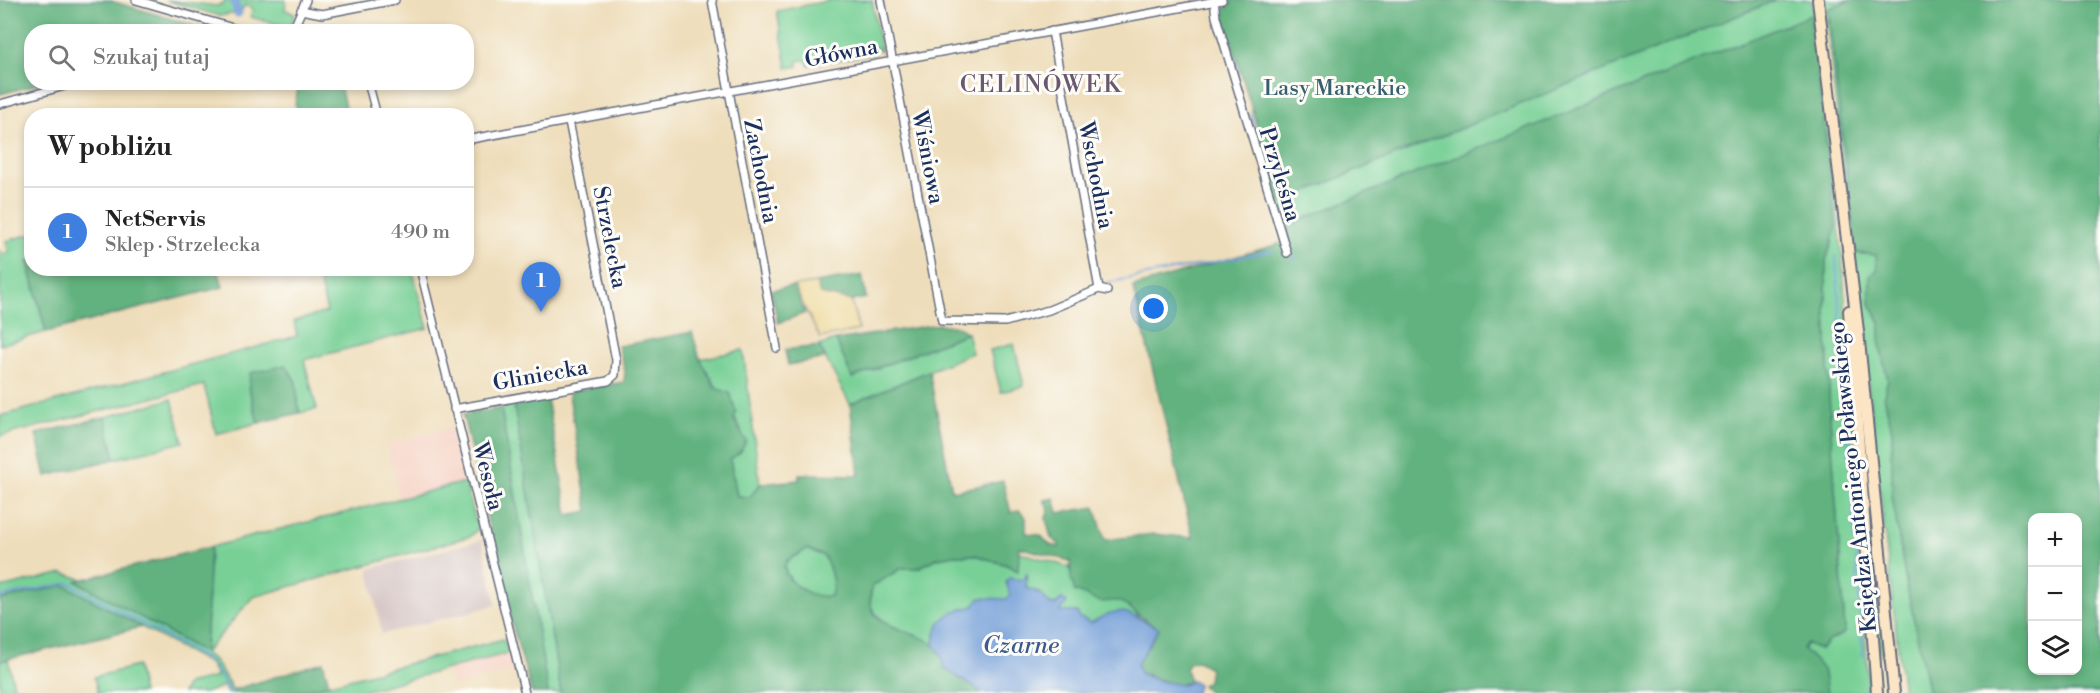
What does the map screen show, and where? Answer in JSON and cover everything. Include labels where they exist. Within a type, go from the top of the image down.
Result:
[{"type":"main road","name":"Księdza Antoniego Poławskiego","points":[[1818,0],[1868,418],[1871,483],[1894,693]]},
{"type":"main road","name":"Księdza Antoniego Poławskiego","points":[[1847,257],[1877,693]]},
{"type":"street","points":[[136,0],[211,24]]},
{"type":"street","points":[[295,24],[306,0]]},
{"type":"street","points":[[301,10],[322,14],[395,0]]},
{"type":"street","name":"Zachodnia","points":[[712,0],[777,348]]},
{"type":"street","name":"Wiśniowa","points":[[881,0],[942,321],[1005,322],[1049,310],[1099,289]]},
{"type":"street","name":"Główna","points":[[474,139],[1217,0]]},
{"type":"street","name":"Przyleśna","points":[[1217,0],[1219,28],[1287,253]]},
{"type":"street","name":"Wschodnia","points":[[1052,32],[1099,289]]},
{"type":"street","points":[[0,104],[50,90]]},
{"type":"street","points":[[370,90],[375,108]]},
{"type":"street","name":"Strzelecka","points":[[569,121],[616,360]]},
{"type":"street","name":"Wesoła","points":[[422,276],[525,693]]},
{"type":"street","points":[[1099,289],[1107,291]]},
{"type":"street","name":"Gliniecka","points":[[454,409],[608,381],[615,375],[616,360]]},
{"type":"shaded area","points":[[451,428],[465,482],[400,499],[386,445]]},
{"type":"shaded area","points":[[482,540],[496,605],[382,634],[369,569]]},
{"type":"shaded area","points":[[509,653],[513,671],[452,686],[447,669]]},
{"type":"green space","points":[[0,0],[108,0],[189,24],[24,24],[24,88],[0,94]]},
{"type":"green space","points":[[166,0],[217,6],[228,0],[286,0],[285,10],[295,13],[291,24],[277,24],[250,17],[253,9],[245,5],[241,12],[220,16]]},
{"type":"green space","points":[[831,0],[872,0],[881,51],[872,46],[870,49],[875,54],[831,61],[829,57],[826,57],[827,61],[808,65],[807,60],[798,61],[798,66],[787,68],[777,11]]},
{"type":"green space","name":"Lasy Mareckie","points":[[1230,0],[1776,0],[1280,202],[1222,11],[1231,4]]},
{"type":"green space","points":[[1776,0],[1812,0],[1842,253],[1869,693],[1827,693],[1823,669],[1803,649],[1807,643],[1821,650],[1828,641],[1843,634],[1845,630],[1830,418],[1826,309],[1826,260],[1833,241],[1318,214],[1287,226],[1280,202]]},
{"type":"green space","points":[[1824,0],[1850,0],[1828,9],[1856,253],[1877,255],[1877,270],[1870,276],[1870,304],[1880,321],[1880,348],[1888,379],[1884,395],[1892,430],[1892,495],[1906,582],[1929,693],[1903,693]]},
{"type":"green space","points":[[1850,0],[2100,0],[2100,693],[1929,693],[1906,582],[1892,495],[1892,430],[1884,395],[1888,379],[1880,348],[1880,321],[1870,304],[1870,276],[1877,270],[1876,255],[1856,253],[1828,9]]},
{"type":"green space","points":[[1811,15],[1836,229],[1826,260],[1826,309],[1830,418],[1845,630],[1843,634],[1828,641],[1820,650],[1807,643],[1803,649],[1823,669],[1827,693],[1210,693],[1202,685],[1208,681],[1210,668],[1198,661],[1190,662],[1186,669],[1190,682],[1183,684],[1171,683],[1140,673],[1137,664],[1159,628],[1120,602],[1097,601],[1075,592],[1070,561],[1019,547],[1018,571],[975,555],[955,555],[937,558],[918,568],[902,568],[872,586],[870,603],[875,614],[884,622],[934,645],[942,655],[945,669],[983,693],[561,693],[514,405],[547,399],[568,515],[588,511],[569,395],[572,391],[624,382],[625,371],[618,346],[692,332],[700,359],[715,388],[730,393],[736,412],[734,420],[746,441],[741,451],[730,460],[737,496],[750,497],[760,484],[799,480],[799,474],[859,475],[850,404],[929,371],[952,491],[1003,481],[1011,513],[1019,510],[1026,518],[1026,533],[1040,535],[1050,545],[1059,547],[1059,544],[1051,538],[1046,518],[1049,509],[1044,500],[1054,498],[1058,513],[1095,507],[1105,540],[1154,534],[1193,538],[1133,287],[1289,241],[1287,226]],"holes":[[[807,549],[824,556],[833,581],[831,596],[809,593],[796,585],[786,574],[784,567],[788,560]]]},
{"type":"green space","points":[[298,90],[341,90],[345,108],[296,108]]},
{"type":"green space","points":[[24,236],[24,276],[32,276],[46,332],[0,345],[0,251],[3,254],[9,252],[6,241]]},
{"type":"green space","points":[[862,275],[866,298],[851,301],[820,294],[816,283]]},
{"type":"green space","points":[[32,276],[220,276],[223,287],[46,332]]},
{"type":"green space","points":[[318,276],[414,276],[428,328],[304,360],[317,409],[299,413],[298,398],[250,374],[249,388],[258,423],[216,434],[204,385],[0,436],[0,416],[297,336],[294,321],[327,312]]},
{"type":"green space","points":[[794,286],[805,313],[778,323],[771,290]]},
{"type":"green space","points":[[939,324],[958,327],[967,333],[852,378],[836,340]]},
{"type":"green space","points":[[1853,330],[1860,373],[1866,469],[1884,659],[1880,653],[1878,640]]},
{"type":"green space","points":[[967,333],[972,353],[850,404],[819,346],[836,340],[853,378]]},
{"type":"green space","points":[[1014,344],[1024,386],[1001,392],[990,350]]},
{"type":"green space","points":[[819,346],[826,358],[788,365],[785,350]]},
{"type":"green space","points":[[743,350],[760,484],[750,497],[737,496],[730,459],[741,451],[741,429],[700,359]]},
{"type":"green space","points":[[286,365],[296,382],[299,413],[258,423],[249,388],[250,373]]},
{"type":"green space","points":[[172,399],[183,442],[115,459],[105,417]]},
{"type":"green space","points":[[514,405],[561,693],[548,693],[501,408]]},
{"type":"green space","points":[[501,408],[548,693],[532,693],[512,624],[463,415]]},
{"type":"green space","points":[[105,417],[115,459],[46,476],[36,434]]},
{"type":"green space","points":[[465,482],[478,529],[471,536],[253,597],[205,653],[210,547]]},
{"type":"green space","points":[[210,547],[205,653],[76,581],[92,577]]},
{"type":"green space","points":[[807,549],[824,556],[833,581],[831,596],[809,593],[796,585],[786,574],[784,567],[789,559]]},
{"type":"green space","points":[[1019,552],[1069,567],[1076,592],[1098,601],[1117,600],[1130,607],[1139,618],[1148,646],[1059,614],[1060,600],[1055,605],[1050,604],[1040,593],[1026,588],[1027,575],[983,693],[939,649],[882,620],[870,605],[872,586],[902,568],[918,568],[938,558],[975,555],[1018,571]]},
{"type":"green space","points":[[63,573],[82,579],[77,582],[205,653],[215,661],[235,693],[228,693],[223,686],[205,693],[182,693],[187,684],[217,677],[210,664],[64,585],[0,600],[0,588]]},
{"type":"green space","points":[[64,585],[142,627],[0,661],[0,600]]},
{"type":"green space","points":[[504,639],[509,653],[356,693],[295,693]]},
{"type":"green space","points":[[8,659],[14,687],[0,691],[0,661]]},
{"type":"green space","points":[[323,662],[329,684],[295,693],[235,693],[233,690]]},
{"type":"green space","points":[[137,666],[143,693],[98,693],[94,677]]},
{"type":"sand","points":[[816,283],[820,294],[851,301],[859,330],[820,338],[794,286]]},
{"type":"water","name":"Czarne","points":[[1027,574],[1026,588],[1040,593],[1051,605],[1055,605],[1062,599],[1067,602],[1060,612],[1077,612],[1080,618],[1091,623],[1112,613],[1126,612],[1159,628],[1137,664],[1140,673],[1156,680],[1183,685],[1192,681],[1198,684],[1196,693],[983,693],[945,669],[941,654],[934,645],[935,634],[941,621],[952,612],[974,606],[980,598],[1007,599],[1010,595],[1006,582],[1009,578],[1023,580]]},
{"type":"waterway","points":[[234,0],[238,13]]},
{"type":"waterway","points":[[1230,46],[1238,74]]},
{"type":"waterway","points":[[1250,114],[1291,249]]},
{"type":"waterway","points":[[1106,283],[1272,251]]},
{"type":"waterway","points":[[1294,255],[1296,261]]},
{"type":"waterway","points":[[1836,256],[1863,656]]},
{"type":"waterway","points":[[0,597],[69,583],[210,661],[231,693]]},
{"type":"waterway","points":[[1865,689],[1866,693]]},
{"type":"place","name":"NetServis","points":[[541,312]]},
{"type":"district","name":"CELINÓWEK","points":[[1041,84]]}]
